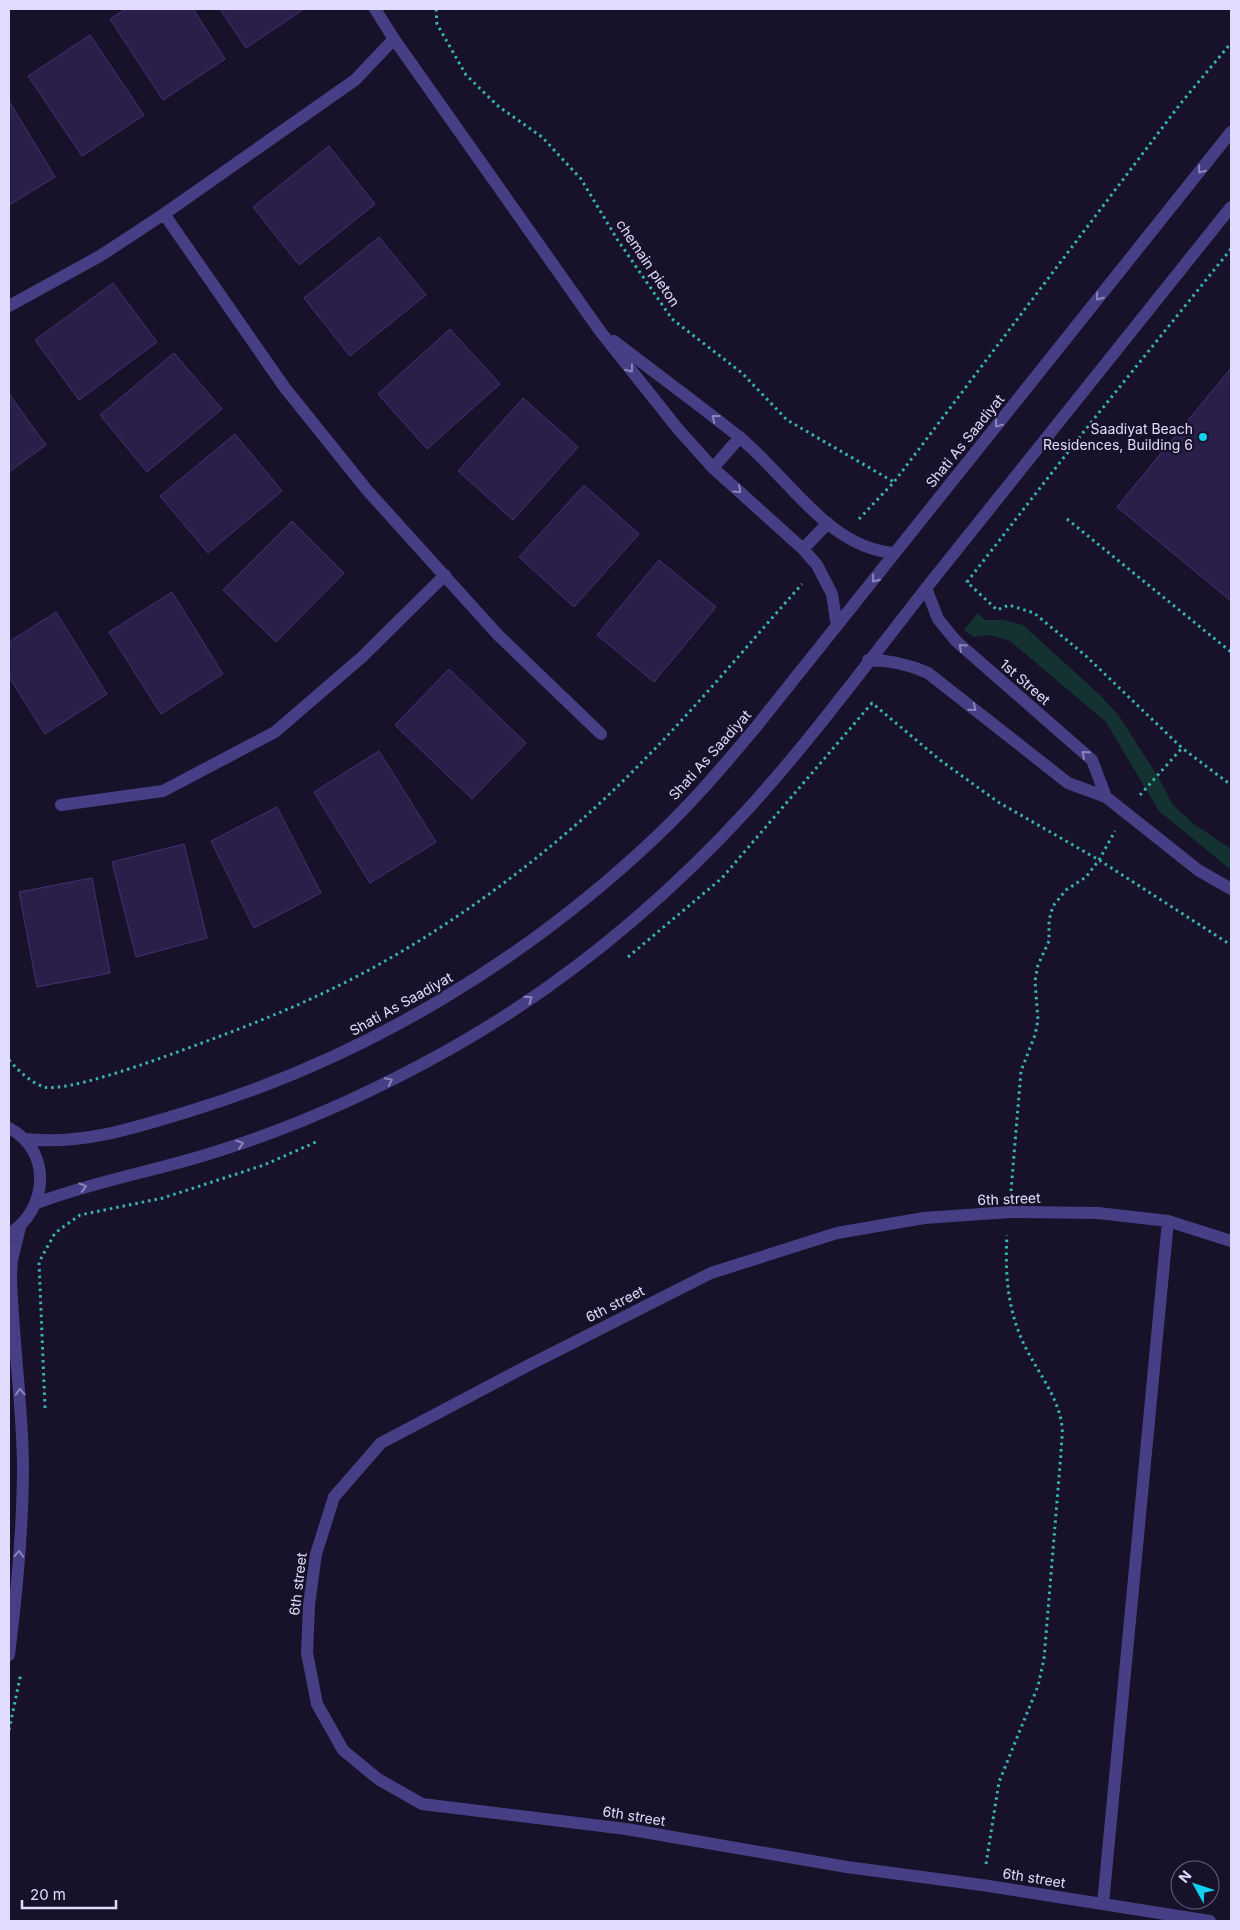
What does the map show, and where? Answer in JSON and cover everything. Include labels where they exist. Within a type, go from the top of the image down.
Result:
[{"type":"street","points":[[375,9],[394,39],[600,331],[678,430],[713,468],[803,549],[817,565],[832,594],[837,626]]},
{"type":"street","points":[[9,306],[100,256],[164,214],[356,80],[394,39]]},
{"type":"street","name":"Shati As Saadiyat","points":[[24,1139],[63,1141],[93,1138],[215,1104],[286,1078],[355,1047],[421,1012],[486,973],[546,930],[603,885],[658,835],[709,783],[896,553],[1231,132]]},
{"type":"street","points":[[37,1203],[83,1187],[208,1154],[285,1127],[395,1079],[506,1015],[611,939],[660,898],[706,853],[793,757],[868,660],[1231,207]]},
{"type":"street","points":[[164,214],[285,388],[368,490],[498,636],[601,734]]},
{"type":"street","points":[[600,331],[740,437],[828,523],[844,536],[868,549],[896,553]]},
{"type":"street","points":[[713,468],[740,437]]},
{"type":"street","points":[[803,549],[828,523]]},
{"type":"street","points":[[61,805],[163,791],[275,732],[362,657],[445,575]]},
{"type":"street","name":"1st Street","points":[[926,588],[938,619],[956,642],[1092,760],[1106,796]]},
{"type":"street","points":[[868,660],[890,660],[908,664],[928,674],[1068,783],[1106,796],[1198,870],[1231,889]]},
{"type":"street","points":[[9,1128],[24,1139],[33,1150],[41,1176],[37,1203],[30,1216],[9,1234]]},
{"type":"street","name":"6th street","points":[[1210,1921],[982,1885],[847,1867],[626,1829],[422,1804],[378,1779],[343,1750],[316,1704],[307,1653],[309,1606],[316,1554],[334,1497],[380,1443],[529,1364],[711,1273],[837,1233],[924,1218],[1010,1212],[1098,1213],[1168,1221],[1231,1241]]},
{"type":"street","points":[[1102,1904],[1168,1221]]},
{"type":"street","points":[[9,1655],[21,1532],[20,1398],[12,1277],[12,1260],[20,1226]]},
{"type":"path","name":"chemain pieton","points":[[436,9],[437,24],[466,74],[498,106],[542,137],[581,179],[617,239],[672,319],[742,373],[787,420],[894,482]]},
{"type":"path","points":[[844,536],[894,482],[1182,103],[1231,43]]},
{"type":"path","points":[[1231,249],[1088,424],[967,582],[997,610],[1009,605],[1034,612],[1086,656],[1182,748],[1231,785]]},
{"type":"path","points":[[1067,519],[1231,652]]},
{"type":"path","points":[[9,1060],[21,1073],[44,1087],[73,1084],[130,1070],[293,1007],[395,956],[478,902],[557,840],[628,777],[817,565]]},
{"type":"path","points":[[623,960],[722,878],[872,703],[940,760],[998,802],[1099,860],[1231,945]]},
{"type":"path","points":[[982,1885],[999,1782],[1032,1701],[1044,1659],[1061,1453],[1062,1426],[1055,1402],[1021,1339],[1008,1292],[1005,1268],[1021,1071],[1035,1035],[1038,1020],[1035,981],[1038,965],[1049,941],[1049,920],[1054,906],[1066,890],[1086,877],[1099,860],[1126,811],[1182,748]]},
{"type":"path","points":[[45,1416],[39,1262],[55,1233],[80,1214],[163,1198],[264,1165],[319,1141]]},
{"type":"path","points":[[9,1730],[22,1664]]},
{"type":"green space","points":[[978,613],[985,620],[1004,620],[1023,625],[1100,695],[1119,716],[1160,780],[1173,805],[1194,824],[1231,849],[1231,870],[1159,811],[1106,722],[1010,641],[990,635],[974,637],[964,630]]},
{"type":"building","points":[[126,9],[193,9],[225,59],[163,100],[110,19]]},
{"type":"building","points":[[220,9],[304,9],[246,48]]},
{"type":"building","points":[[90,35],[144,115],[82,156],[28,76]]},
{"type":"building","points":[[9,101],[55,177],[9,205]]},
{"type":"building","points":[[329,146],[375,204],[299,265],[253,207]]},
{"type":"building","points":[[379,237],[426,295],[350,356],[304,298]]},
{"type":"building","points":[[113,283],[157,342],[79,400],[35,340]]},
{"type":"building","points":[[450,329],[500,384],[427,449],[378,394]]},
{"type":"building","points":[[174,353],[222,409],[147,472],[100,415]]},
{"type":"building","name":"Saadiyat Beach Residences, Building 6","points":[[1231,368],[1231,601],[1117,507]]},
{"type":"building","points":[[9,394],[46,445],[9,472]]},
{"type":"building","points":[[523,398],[578,447],[513,520],[458,471]]},
{"type":"building","points":[[235,434],[282,491],[208,553],[160,496]]},
{"type":"building","points":[[584,485],[639,534],[574,607],[519,557]]},
{"type":"building","points":[[292,521],[344,573],[276,642],[223,590]]},
{"type":"building","points":[[659,560],[716,607],[654,682],[597,635]]},
{"type":"building","points":[[172,592],[223,674],[161,714],[109,632]]},
{"type":"building","points":[[56,612],[107,694],[45,734],[9,677],[9,642]]},
{"type":"building","points":[[449,669],[526,743],[472,799],[395,725]]},
{"type":"building","points":[[379,751],[436,842],[370,883],[314,792]]},
{"type":"building","points":[[277,807],[321,893],[254,928],[211,841]]},
{"type":"building","points":[[184,844],[207,938],[136,957],[112,862]]},
{"type":"building","points":[[92,878],[110,973],[37,987],[19,892]]},
{"type":"place","name":"Saadiyat Beach Residences, Building 6","points":[[1203,437]]}]
